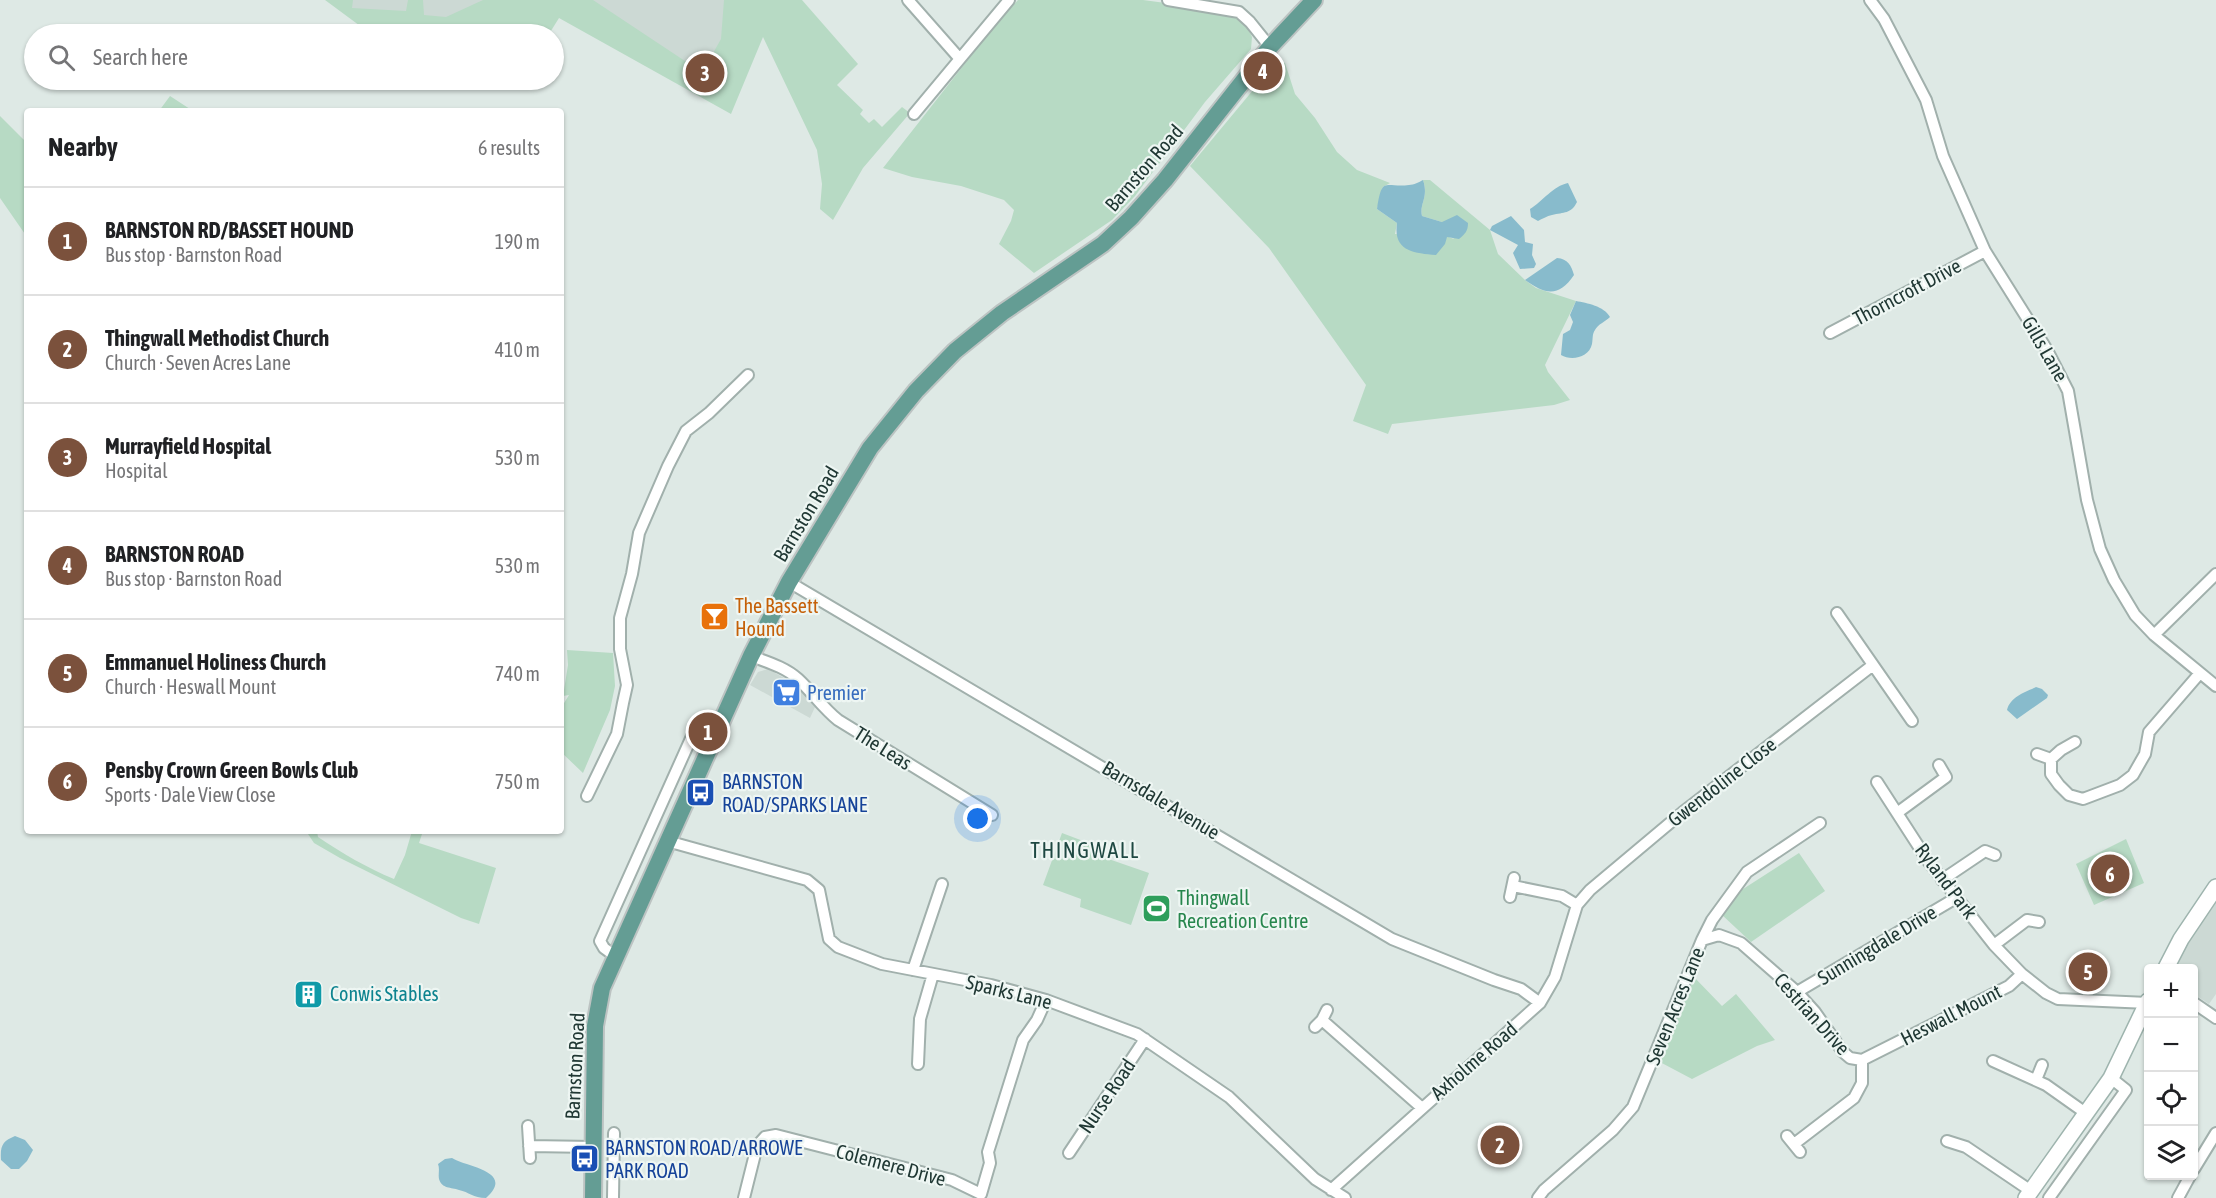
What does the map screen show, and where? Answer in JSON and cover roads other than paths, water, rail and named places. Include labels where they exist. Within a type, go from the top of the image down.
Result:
[{"type":"main road","name":"Barnston Road","points":[[593,1198],[595,1026],[602,988],[751,656],[789,582],[870,448],[916,391],[963,344],[1002,313],[1103,244],[1131,218],[1165,180],[1270,47],[1314,0]]},
{"type":"main road","points":[[2168,964],[2181,939],[2216,887]]},
{"type":"main road","points":[[2029,1195],[2111,1078],[2144,1010]]},
{"type":"street","points":[[908,0],[960,59]]},
{"type":"street","points":[[914,114],[1009,0]]},
{"type":"street","points":[[1168,0],[1239,12],[1270,47]]},
{"type":"street","name":"Gills Lane","points":[[1870,0],[1884,19],[1926,100],[1943,156],[1984,251],[2046,350],[2068,391],[2087,500],[2100,549],[2114,580],[2130,606],[2154,635],[2216,686]]},
{"type":"street","name":"Thorncroft Drive","points":[[1830,333],[1984,251]]},
{"type":"street","points":[[586,796],[617,734],[627,685],[620,649],[620,618],[632,574],[639,533],[668,466],[687,431],[748,375]]},
{"type":"street","points":[[2154,635],[2216,574]]},
{"type":"street","name":"Barnsdale Avenue","points":[[789,582],[1392,939],[1521,989],[1540,1003]]},
{"type":"street","points":[[1837,613],[1912,721]]},
{"type":"street","name":"The Leas","points":[[751,656],[785,670],[798,679],[825,710],[838,720],[992,815]]},
{"type":"street","name":"Gwendoline Close","points":[[1577,905],[1590,890],[1683,812],[1873,666]]},
{"type":"street","points":[[2075,742],[2051,759],[2051,774],[2069,795],[2083,799],[2120,785],[2133,776],[2145,754],[2149,732],[2200,673]]},
{"type":"street","points":[[615,956],[604,948],[600,940],[697,725]]},
{"type":"street","points":[[2037,754],[2051,759]]},
{"type":"street","points":[[1897,813],[1946,777],[1938,765]]},
{"type":"street","name":"Ryland Park","points":[[1877,782],[1942,880],[1994,945],[2022,974]]},
{"type":"street","name":"Seven Acres Lane","points":[[1538,1198],[1544,1190],[1613,1130],[1634,1107],[1702,940],[1712,920],[1748,872],[1820,823]]},
{"type":"street","name":"Sparks Lane","points":[[667,841],[807,880],[819,890],[830,939],[838,947],[882,964],[991,985],[1046,1000],[1111,1022],[1145,1038],[1229,1097],[1315,1179],[1345,1198]]},
{"type":"street","points":[[1942,880],[1988,849]]},
{"type":"street","points":[[913,970],[942,885]]},
{"type":"street","points":[[1512,887],[1562,896],[1577,905]]},
{"type":"street","name":"Sunningdale Drive","points":[[1797,992],[1956,898]]},
{"type":"street","name":"Axholme Road","points":[[1331,1190],[1540,1003],[1555,977],[1577,905]]},
{"type":"street","points":[[1994,945],[2028,915],[2040,922]]},
{"type":"street","name":"Cestrian Drive","points":[[1702,940],[1719,936],[1742,943],[1797,992],[1815,1012],[1843,1052],[1850,1058],[1862,1059]]},
{"type":"street","points":[[918,1064],[920,1019],[933,974]]},
{"type":"street","name":"Heswall Mount","points":[[1862,1059],[2009,986],[2022,974],[2046,993],[2058,999],[2144,1002]]},
{"type":"street","name":"Colemere Drive","points":[[744,1198],[757,1146],[765,1137],[776,1135],[952,1180],[984,1196],[990,1163],[988,1152],[1023,1040],[1037,1020],[1046,1000]]},
{"type":"street","points":[[2198,1006],[2216,1018]]},
{"type":"street","points":[[1322,1019],[1422,1108]]},
{"type":"street","name":"Nurse Road","points":[[1069,1153],[1145,1038]]},
{"type":"street","points":[[1794,1144],[1854,1098],[1862,1083],[1862,1059]]},
{"type":"street","points":[[1993,1061],[2046,1085],[2087,1114]]},
{"type":"street","points":[[2036,1080],[2042,1065]]},
{"type":"street","points":[[2049,1198],[2126,1090],[2111,1078]]},
{"type":"street","points":[[528,1126],[529,1152],[593,1147]]},
{"type":"street","points":[[2198,1161],[2216,1132]]},
{"type":"street","points":[[614,1133],[614,1198]]},
{"type":"street","points":[[1947,1141],[1966,1147],[2029,1195]]},
{"type":"street","points":[[2068,1142],[2081,1152]]},
{"type":"street","points":[[2178,1198],[2188,1180]]},
{"type":"water","points":[[1423,180],[1425,196],[1422,216],[1442,222],[1457,215],[1468,223],[1463,236],[1459,239],[1447,237],[1445,244],[1436,255],[1406,249],[1398,240],[1397,223],[1377,209],[1381,191],[1386,185],[1411,185]]},
{"type":"water","points":[[1568,183],[1577,202],[1572,209],[1538,221],[1531,217],[1530,209],[1553,190]]},
{"type":"water","points":[[1511,216],[1524,230],[1525,242],[1533,244],[1532,255],[1536,264],[1534,268],[1520,269],[1513,253],[1518,245],[1490,230],[1492,226]]},
{"type":"water","points":[[1557,258],[1568,263],[1574,275],[1563,287],[1546,291],[1525,280]]},
{"type":"water","points":[[1576,301],[1600,308],[1610,317],[1596,328],[1590,349],[1584,355],[1570,358],[1561,355],[1563,334],[1570,330],[1573,322],[1570,315]]},
{"type":"water","points":[[2036,687],[2048,695],[2047,698],[2017,719],[2007,710],[2009,705],[2018,696]]},
{"type":"water","points":[[15,1136],[25,1140],[33,1150],[19,1169],[11,1169],[1,1160],[1,1151],[5,1142]]},
{"type":"water","points":[[452,1158],[477,1167],[492,1176],[495,1182],[494,1189],[486,1198],[442,1185],[439,1179],[438,1164],[445,1159]]},
{"type":"place","name":"BARNSTON ROAD","points":[[1263,71]]},
{"type":"place","name":"Murrayfield Hospital","points":[[705,73]]},
{"type":"place","name":"The Bassett Hound","points":[[714,617]]},
{"type":"place","name":"Premier","points":[[786,693]]},
{"type":"place","name":"BARNSTON RD/BASSET HOUND","points":[[708,732]]},
{"type":"place","name":"BARNSTON ROAD/SPARKS LANE","points":[[701,793]]},
{"type":"place","name":"Pensby Crown Green Bowls Club","points":[[2110,874]]},
{"type":"place","name":"Thingwall Recreation Centre","points":[[1156,909]]},
{"type":"place","name":"Emmanuel Holiness Church","points":[[2088,972]]},
{"type":"place","name":"Conwis Stables","points":[[309,994]]},
{"type":"place","name":"Thingwall Methodist Church","points":[[1500,1145]]},
{"type":"place","name":"BARNSTON ROAD/ARROWE PARK ROAD","points":[[584,1159]]},
{"type":"district","name":"THINGWALL","points":[[1085,850]]}]
